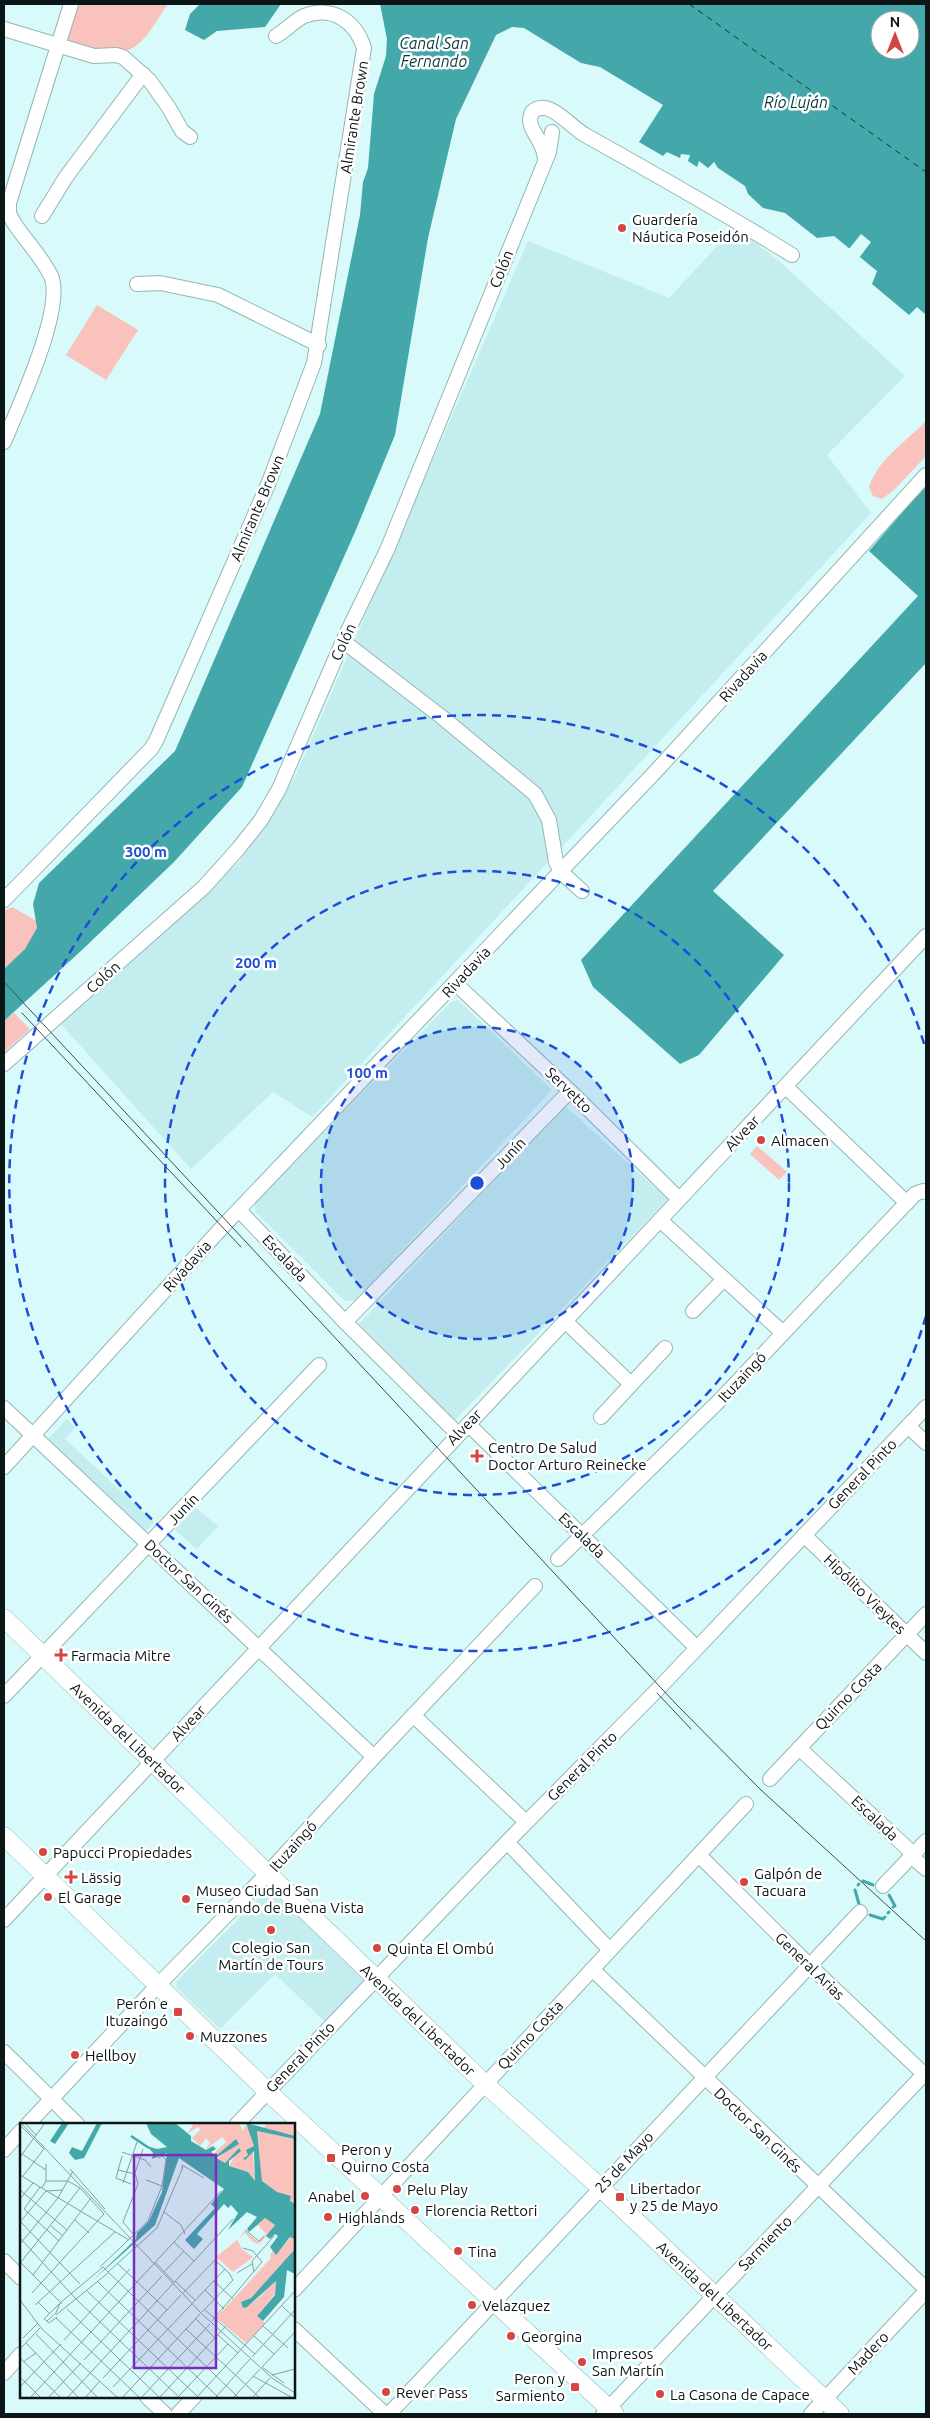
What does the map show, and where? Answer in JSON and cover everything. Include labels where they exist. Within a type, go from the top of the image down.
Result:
[{"type":"main road","name":"Avenida del Libertador","points":[[4,1618],[484,2083],[600,2188],[840,2414]]},
{"type":"main road","points":[[4,1836],[267,2091],[494,2301],[609,2412]]},
{"type":"street","points":[[4,442],[28,384],[54,301],[53,294],[7,222],[9,203],[54,44],[62,4]]},
{"type":"street","points":[[4,188],[54,44],[71,4]]},
{"type":"street","name":"Almirante Brown","points":[[4,900],[156,741],[269,482],[314,363],[319,345],[364,48],[360,35],[351,22],[330,13],[304,16],[276,36]]},
{"type":"street","points":[[4,29],[94,56],[116,55],[123,57],[142,74],[169,108],[182,132],[190,137]]},
{"type":"street","points":[[42,216],[66,177],[142,74]]},
{"type":"street","points":[[545,162],[544,149],[536,133],[530,127],[529,120],[532,112],[546,107],[575,130],[717,209],[792,256]]},
{"type":"street","points":[[553,131],[557,121],[556,114]]},
{"type":"street","points":[[536,133],[544,135],[553,131],[575,130]]},
{"type":"street","name":"Colón","points":[[4,1064],[204,887],[261,820],[279,789],[343,642],[387,550],[545,162],[553,131]]},
{"type":"street","points":[[137,284],[160,283],[218,295],[319,345]]},
{"type":"street","name":"Rivadavia","points":[[4,1467],[239,1210],[456,984],[657,770],[926,475]]},
{"type":"street","points":[[343,642],[443,718],[535,794],[549,820],[556,862],[561,872],[582,890]]},
{"type":"street","name":"Alvear","points":[[4,1920],[926,936]]},
{"type":"street","name":"Servetto","points":[[456,984],[570,1091],[679,1199]]},
{"type":"street","points":[[786,1087],[908,1203]]},
{"type":"street","name":"Junín","points":[[345,1322],[570,1091]]},
{"type":"street","name":"Ituzaingó","points":[[558,1559],[718,1402],[908,1203],[924,1191]]},
{"type":"street","name":"Escalada","points":[[239,1210],[345,1322],[582,1535],[696,1648]]},
{"type":"street","points":[[660,1220],[783,1333]]},
{"type":"street","points":[[693,1311],[724,1279]]},
{"type":"street","points":[[565,1320],[631,1384]]},
{"type":"street","points":[[600,1418],[665,1348]]},
{"type":"street","name":"Junín","points":[[4,1696],[320,1365]]},
{"type":"street","name":"General Pinto","points":[[238,2123],[926,1407]]},
{"type":"street","name":"Doctor San Ginés","points":[[4,1408],[374,1756]]},
{"type":"street","points":[[908,1426],[926,1444]]},
{"type":"street","name":"Hipólito Vieytes","points":[[804,1535],[926,1653]]},
{"type":"street","name":"Ituzaingó","points":[[29,2123],[267,1874],[374,1756],[534,1586]]},
{"type":"street","name":"Quirno Costa","points":[[770,1779],[926,1614]]},
{"type":"street","points":[[413,1715],[526,1822]]},
{"type":"street","name":"Escalada","points":[[799,1748],[908,1849],[912,1856],[926,1869]]},
{"type":"street","name":"Quirno Costa","points":[[295,2289],[484,2083],[746,1804]]},
{"type":"street","points":[[507,1842],[610,1950]]},
{"type":"street","points":[[883,1886],[925,1845]]},
{"type":"street","name":"General Arias","points":[[699,1855],[809,1965],[925,2073]]},
{"type":"street","name":"25 de Mayo","points":[[389,2414],[703,2077],[860,1912]]},
{"type":"street","name":"Doctor San Ginés","points":[[592,1969],[926,2290]]},
{"type":"street","points":[[4,2052],[76,2123]]},
{"type":"street","name":"Sarmiento","points":[[609,2412],[714,2296],[925,2073]]},
{"type":"street","points":[[4,2150],[20,2132]]},
{"type":"street","points":[[4,2261],[20,2277]]},
{"type":"street","name":"Madero","points":[[811,2414],[926,2290]]},
{"type":"street","points":[[295,2330],[385,2414]]},
{"type":"street","points":[[4,2373],[20,2355]]},
{"type":"street","points":[[148,2398],[165,2414]]},
{"type":"street","points":[[178,2414],[193,2398]]},
{"type":"shaded area","points":[[77,4],[168,4],[150,31],[137,45],[129,50],[111,53],[92,50],[65,41]]},
{"type":"shaded area","points":[[735,227],[779,261],[905,376],[827,455],[871,513],[312,1117],[273,1092],[191,1169],[60,1023],[239,862],[266,826],[295,777],[528,241],[669,298]]},
{"type":"shaded area","points":[[97,305],[138,330],[106,380],[66,355]]},
{"type":"shaded area","points":[[926,421],[926,456],[894,490],[882,499],[873,496],[869,487],[879,468],[893,451]]},
{"type":"shaded area","points":[[12,907],[37,921],[34,935],[26,948],[4,969],[4,911]]},
{"type":"shaded area","points":[[458,1000],[552,1090],[355,1301],[345,1301],[255,1211],[255,1203],[451,1002]]},
{"type":"shaded area","points":[[14,1013],[30,1029],[4,1052],[4,1021]]},
{"type":"shaded area","points":[[565,1106],[668,1199],[455,1420],[359,1324]]},
{"type":"shaded area","points":[[757,1146],[787,1172],[779,1180],[750,1154]]},
{"type":"shaded area","points":[[67,1419],[75,1427],[65,1439],[154,1522],[146,1531],[48,1439]]},
{"type":"shaded area","points":[[195,1507],[218,1526],[197,1549],[175,1530]]},
{"type":"shaded area","name":"Colegio San Martín de Tours","points":[[271,1886],[368,1982],[327,2024],[275,1974],[220,2029],[176,1987],[177,1981]]},
{"type":"water","points":[[200,4],[281,4],[265,27],[217,31],[204,40],[185,30],[190,14]]},
{"type":"water","points":[[380,4],[926,4],[926,315],[917,307],[909,315],[872,284],[877,271],[834,236],[817,238],[785,213],[763,208],[748,194],[745,186],[718,168],[714,162],[708,168],[699,161],[697,167],[688,161],[690,155],[681,154],[680,158],[667,152],[663,156],[639,142],[663,105],[600,67],[581,63],[524,28],[512,27],[496,35],[456,119],[428,238],[395,435],[355,532],[242,787],[174,862],[4,1021],[4,969],[25,949],[37,928],[33,904],[39,883],[175,751],[320,414],[360,215],[363,182],[368,168],[374,94],[386,56],[387,39]]},
{"type":"water","points":[[926,485],[926,663],[713,891],[784,955],[699,1055],[680,1064],[593,987],[581,960],[918,596],[869,551]]},
{"type":"pier","points":[[861,234],[871,242],[859,258],[849,249]]},
{"type":"waterway","points":[[863,1881],[873,1885]]},
{"type":"waterway","points":[[855,1890],[859,1904]]},
{"type":"waterway","points":[[889,1895],[895,1906],[893,1907]]},
{"type":"waterway","points":[[870,1915],[883,1919],[885,1917]]},
{"type":"ferry route","points":[[689,4],[926,172]]},
{"type":"tram line","points":[[4,982],[676,1704],[761,1790],[926,1941]]},
{"type":"tram line","points":[[22,1013],[241,1247]]},
{"type":"tram line","points":[[657,1693],[691,1729]]},
{"type":"place","name":"Guardería Náutica Poseidón","points":[[622,228]]},
{"type":"place","name":"Almacen","points":[[761,1140]]},
{"type":"place","name":"Centro De Salud Doctor Arturo Reinecke","points":[[477,1456]]},
{"type":"place","name":"Farmacia Mitre","points":[[61,1655]]},
{"type":"place","name":"Papucci Propiedades","points":[[43,1852]]},
{"type":"place","name":"Lässig","points":[[71,1877]]},
{"type":"place","name":"Galpón de Tacuara","points":[[744,1882]]},
{"type":"place","name":"El Garage","points":[[48,1897]]},
{"type":"place","name":"Museo Ciudad San Fernando de Buena Vista","points":[[186,1899]]},
{"type":"place","name":"Colegio San Martín de Tours","points":[[271,1930]]},
{"type":"place","name":"Quinta El Ombú","points":[[377,1948]]},
{"type":"place","name":"Perón e Ituzaingó","points":[[178,2012]]},
{"type":"place","name":"Muzzones","points":[[190,2036]]},
{"type":"place","name":"Hellboy","points":[[75,2055]]},
{"type":"place","name":"Peron y Quirno Costa","points":[[331,2158]]},
{"type":"place","name":"Pelu Play","points":[[397,2189]]},
{"type":"place","name":"Anabel","points":[[365,2196]]},
{"type":"place","name":"Libertador y 25 de Mayo","points":[[620,2197]]},
{"type":"place","name":"Florencia Rettori","points":[[415,2210]]},
{"type":"place","name":"Highlands","points":[[328,2217]]},
{"type":"place","name":"Tina","points":[[458,2251]]},
{"type":"place","name":"Velazquez","points":[[472,2305]]},
{"type":"place","name":"Georgina","points":[[511,2336]]},
{"type":"place","name":"Impresos San Martín","points":[[582,2362]]},
{"type":"place","name":"Peron y Sarmiento","points":[[575,2387]]},
{"type":"place","name":"Rever Pass","points":[[386,2392]]},
{"type":"place","name":"La Casona de Capace","points":[[660,2394]]},
{"type":"water label","name":"Canal San Fernando","points":[[434,52]]},
{"type":"water label","name":"Río Luján","points":[[796,102]]}]
